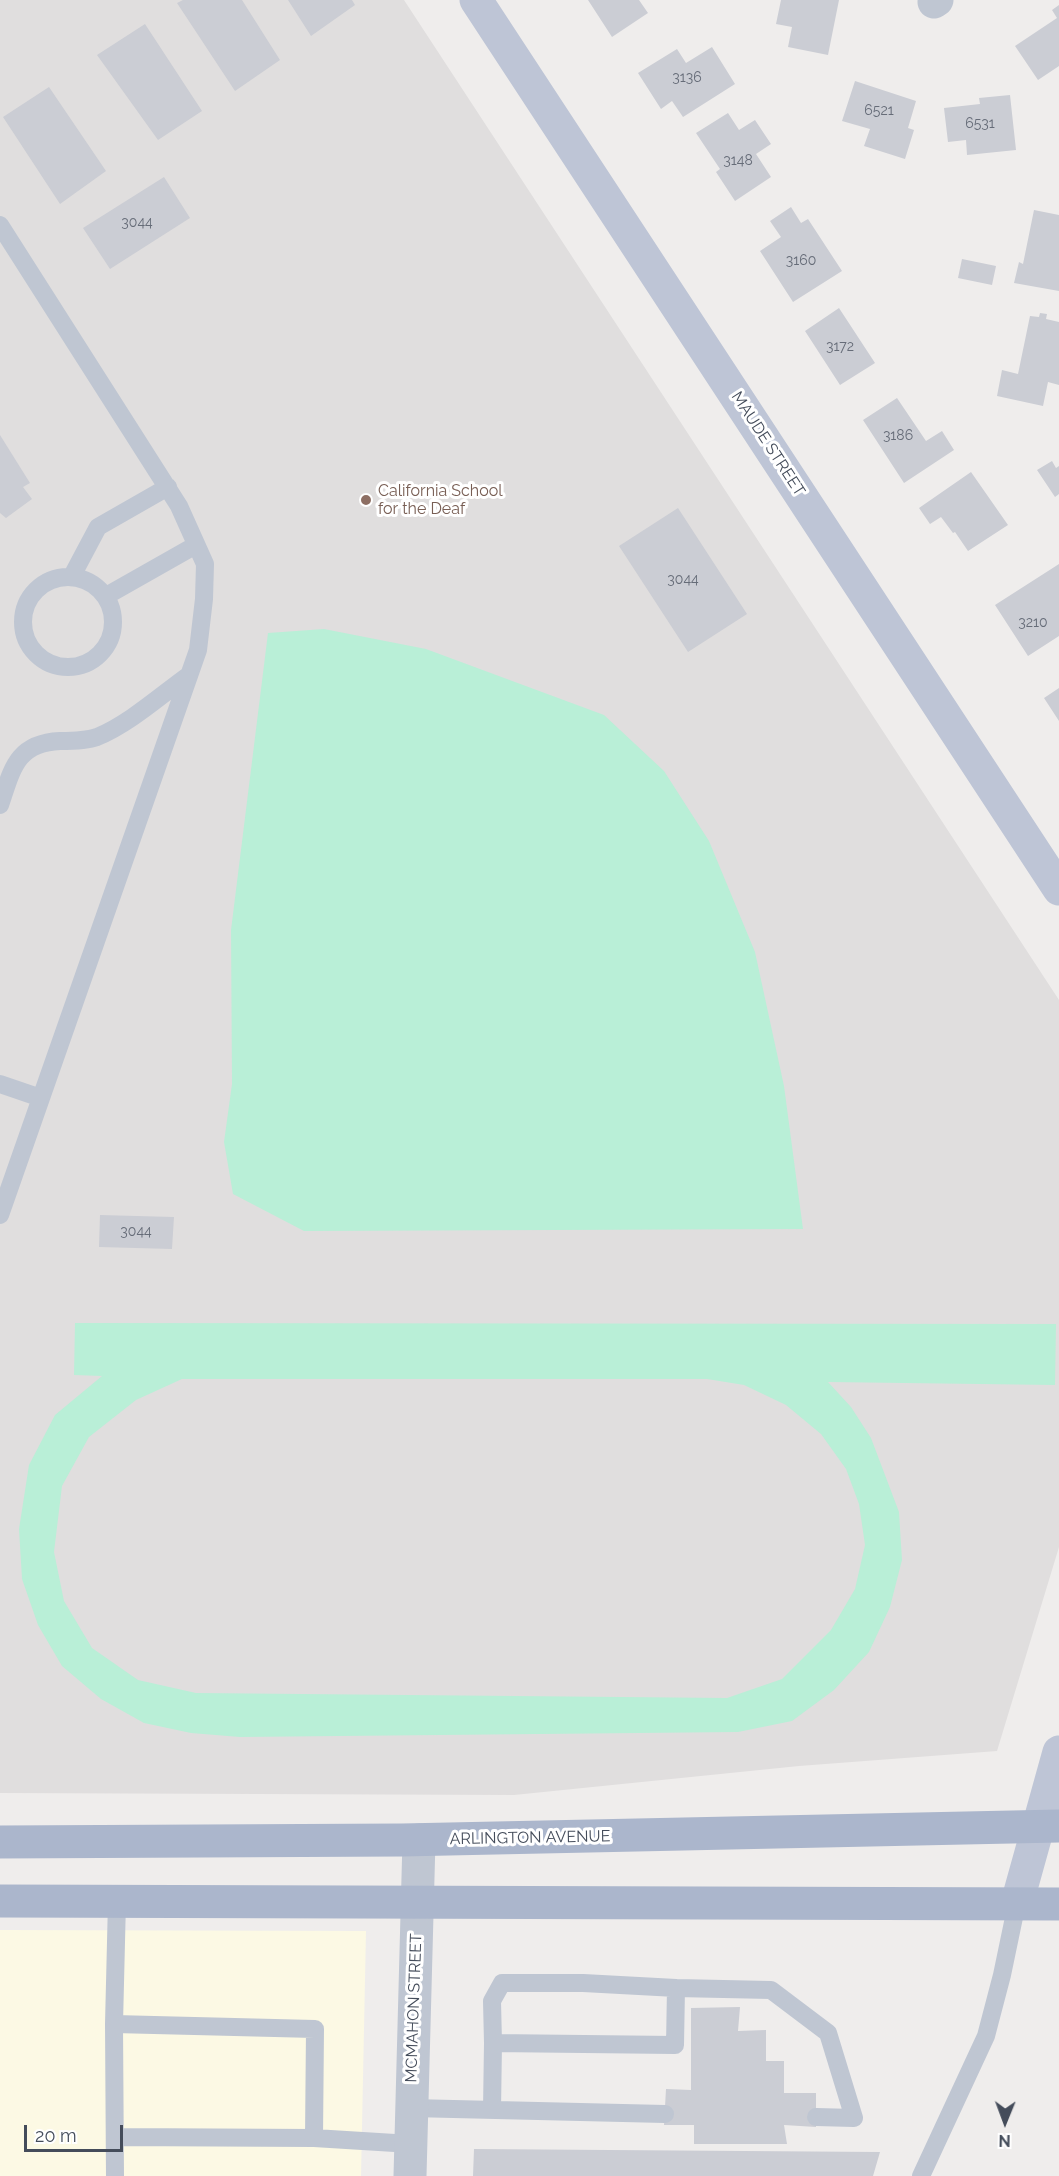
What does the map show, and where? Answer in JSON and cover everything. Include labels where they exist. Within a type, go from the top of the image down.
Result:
[{"type":"main road","name":"ARLINGTON AVENUE","points":[[0,1842],[419,1840],[1048,1826]]},
{"type":"main road","points":[[0,1900],[1059,1904]]},
{"type":"street","name":"MAUDE STREET","points":[[476,0],[1059,889]]},
{"type":"street","points":[[1017,1903],[1048,1826],[1059,1752]]},
{"type":"street","name":"MCMAHON STREET","points":[[410,2160],[419,1840]]},
{"type":"lane","points":[[0,225],[179,506],[205,564],[204,599],[198,650],[0,1215]]},
{"type":"lane","points":[[72,576],[98,527],[168,488]]},
{"type":"lane","points":[[106,596],[196,545]]},
{"type":"lane","points":[[72,576],[85,579],[97,586],[106,596],[113,610],[114,625],[111,640],[102,653],[90,662],[75,667],[60,667],[34,652],[26,638],[23,624],[25,608],[31,595],[43,584],[56,578],[72,576]]},
{"type":"lane","points":[[0,805],[14,766],[22,754],[46,742],[95,738],[119,726],[189,675]]},
{"type":"lane","points":[[0,1084],[41,1098]]},
{"type":"lane","points":[[115,2176],[114,2025],[117,1901]]},
{"type":"lane","points":[[921,2176],[986,2036],[1017,1903]]},
{"type":"lane","points":[[492,2110],[492,2001],[502,1983],[583,1983],[771,1990],[828,2033],[854,2118],[816,2117]]},
{"type":"lane","points":[[493,2043],[675,2045],[676,1988]]},
{"type":"lane","points":[[114,2025],[315,2029],[314,2138]]},
{"type":"lane","points":[[411,2108],[665,2114]]},
{"type":"lane","points":[[116,2137],[314,2138],[410,2160]]},
{"type":"shaded area","name":"California School for the Deaf","points":[[0,0],[404,0],[1059,1000],[1059,1547],[997,1751],[799,1766],[514,1795],[0,1793]]},
{"type":"shaded area","points":[[0,1930],[366,1931],[361,2176],[0,2176]]},
{"type":"green space","points":[[324,629],[426,649],[604,715],[664,771],[709,841],[755,952],[784,1086],[803,1229],[304,1231],[233,1194],[224,1142],[232,1084],[231,930],[268,633]]},
{"type":"green space","points":[[75,1323],[1056,1324],[1055,1385],[828,1382],[851,1407],[871,1438],[899,1512],[902,1560],[890,1607],[869,1652],[834,1690],[792,1721],[738,1732],[240,1737],[191,1733],[144,1723],[101,1699],[62,1666],[38,1625],[22,1579],[19,1529],[29,1465],[55,1415],[102,1376],[74,1375]],"holes":[[[182,1379],[707,1379],[744,1385],[786,1405],[821,1434],[846,1469],[859,1504],[865,1545],[855,1589],[831,1630],[782,1679],[727,1698],[196,1693],[138,1680],[92,1648],[64,1601],[54,1552],[62,1486],[89,1437],[136,1400]]]},
{"type":"building","points":[[183,0],[242,0],[280,60],[235,91],[177,3]]},
{"type":"building","points":[[288,0],[352,0],[355,5],[311,36]]},
{"type":"building","points":[[588,0],[639,0],[648,13],[612,37]]},
{"type":"building","points":[[781,0],[839,0],[828,55],[788,47],[792,27],[776,24]]},
{"type":"building","points":[[1059,5],[1059,66],[1038,80],[1015,46],[1057,18],[1052,10]]},
{"type":"building","points":[[145,24],[202,111],[158,140],[97,55]]},
{"type":"building","points":[[712,47],[735,84],[683,117],[672,101],[661,109],[638,73],[677,49],[686,63]]},
{"type":"building","points":[[855,81],[916,101],[908,128],[914,130],[905,159],[864,146],[870,129],[842,121]]},
{"type":"building","points":[[49,87],[106,171],[60,204],[3,117]]},
{"type":"building","points":[[1010,95],[1016,150],[967,155],[966,140],[948,142],[944,108],[980,104],[979,98]]},
{"type":"building","points":[[728,113],[739,130],[755,120],[771,144],[756,154],[771,177],[735,201],[716,172],[720,169],[696,133]]},
{"type":"building","points":[[164,177],[190,218],[110,269],[83,228]]},
{"type":"building","points":[[791,207],[801,223],[808,219],[842,271],[793,302],[760,251],[781,237],[770,221]]},
{"type":"building","points":[[1034,210],[1059,215],[1059,291],[1014,283],[1019,262],[1023,264]]},
{"type":"building","points":[[962,259],[996,266],[992,285],[958,278]]},
{"type":"building","points":[[839,308],[875,363],[840,385],[805,331]]},
{"type":"building","points":[[1040,313],[1047,314],[1046,319],[1059,322],[1059,385],[1048,382],[1043,406],[997,396],[1002,370],[1018,374],[1030,316],[1039,317]]},
{"type":"building","points":[[897,398],[926,441],[942,431],[954,450],[904,483],[863,420]]},
{"type":"building","points":[[0,435],[30,483],[23,487],[32,499],[6,518],[0,513]]},
{"type":"building","points":[[1052,461],[1056,468],[1059,466],[1059,494],[1055,497],[1037,470]]},
{"type":"building","points":[[971,472],[1008,525],[968,551],[941,517],[930,524],[919,508]]},
{"type":"building","points":[[678,508],[747,614],[688,652],[619,546]]},
{"type":"building","points":[[1059,564],[1059,636],[1028,656],[995,605]]},
{"type":"building","points":[[1059,688],[1059,721],[1044,698]]},
{"type":"building","points":[[100,1215],[174,1217],[172,1249],[99,1247]]},
{"type":"building","points":[[740,2007],[738,2031],[766,2030],[766,2061],[784,2061],[784,2093],[816,2093],[816,2127],[784,2125],[787,2144],[694,2144],[694,2125],[664,2125],[666,2089],[691,2090],[691,2008]]},
{"type":"building","points":[[474,2149],[880,2152],[873,2176],[473,2176]]},
{"type":"place","name":"California School for the Deaf","points":[[366,500]]}]
